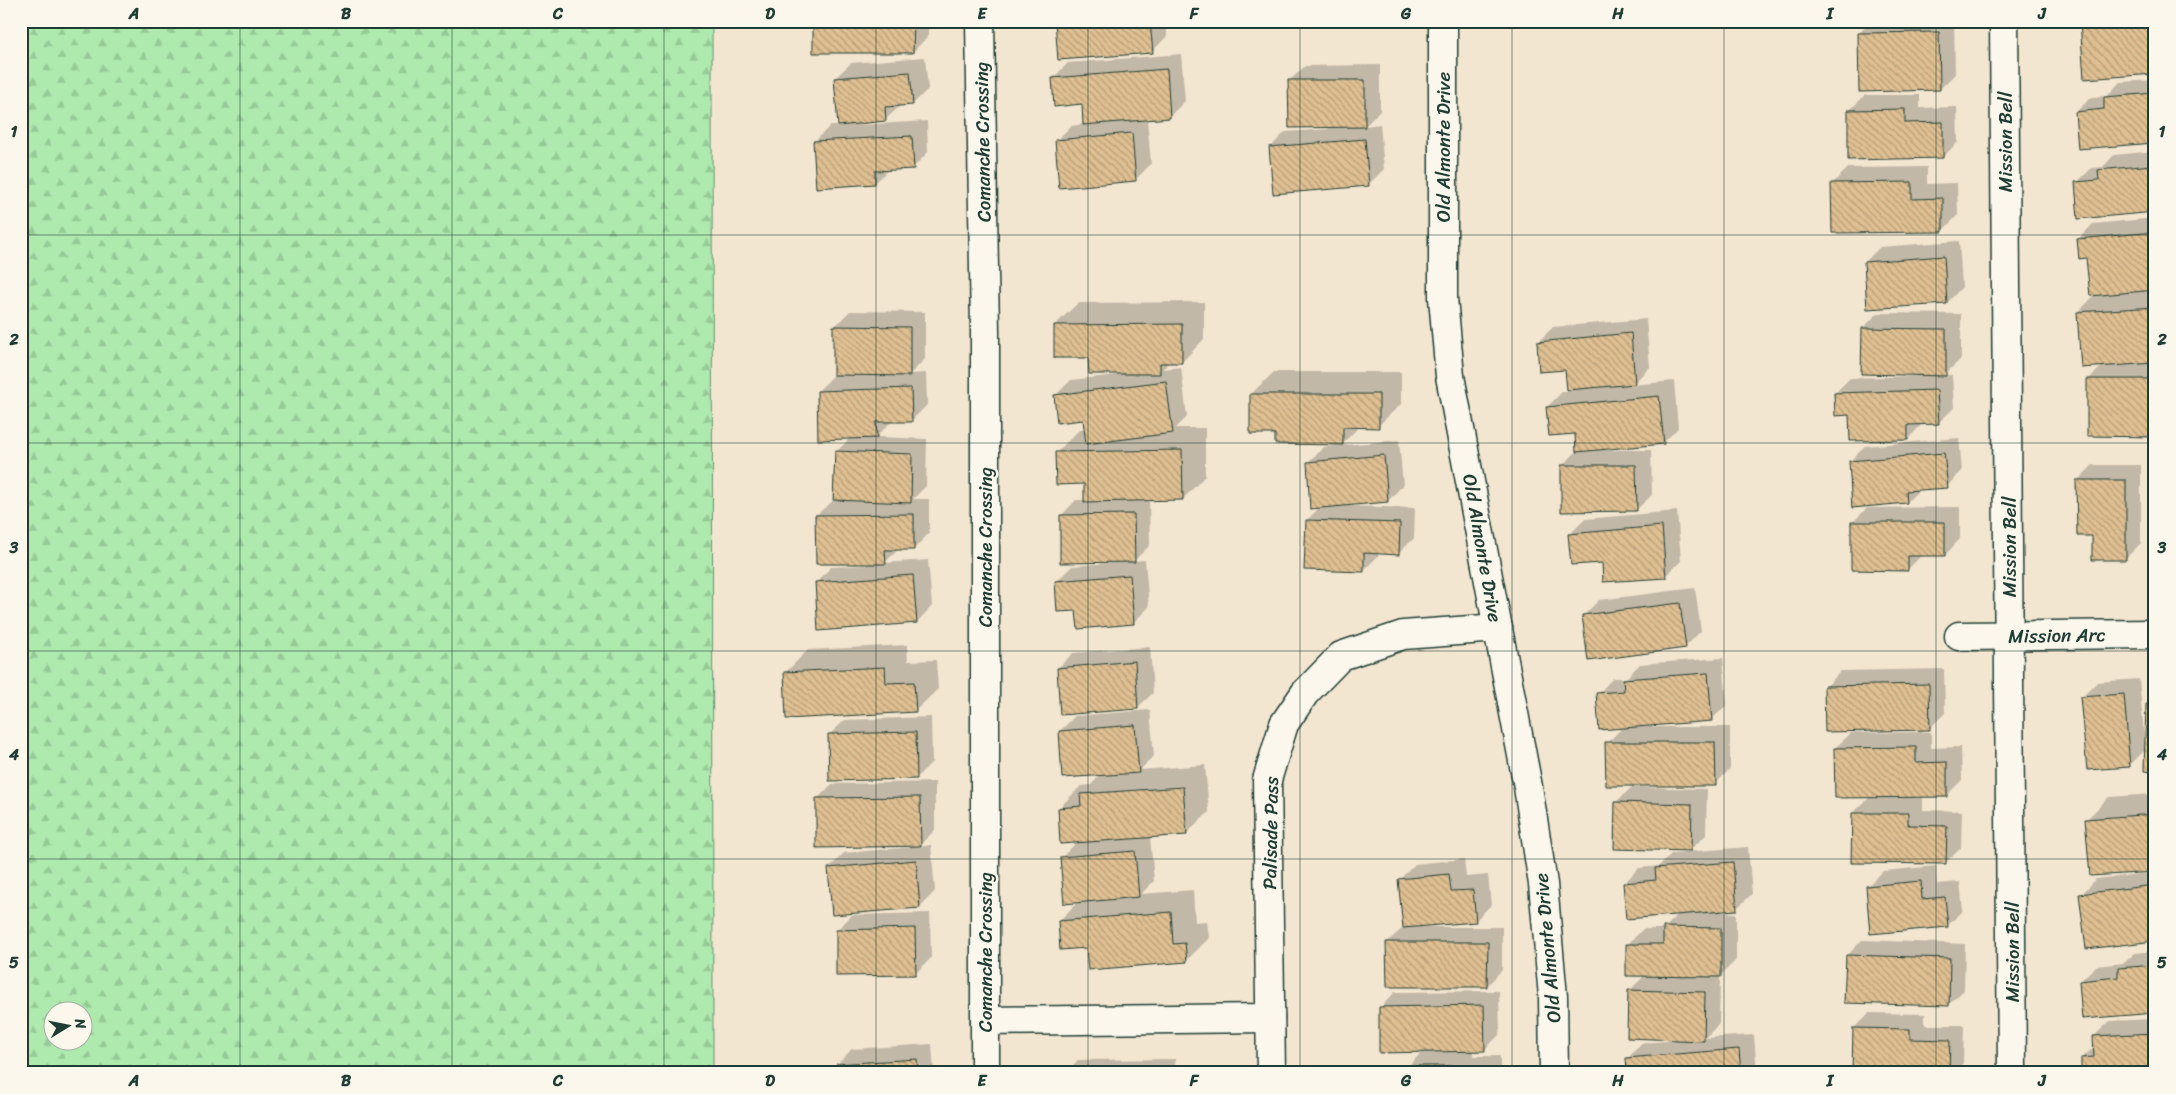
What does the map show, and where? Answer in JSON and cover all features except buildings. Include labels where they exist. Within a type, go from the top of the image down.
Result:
[{"type":"street","name":"Comanche Crossing","points":[[980,21],[985,332],[985,1073]]},
{"type":"street","name":"Old Almonte Drive","points":[[1443,21],[1444,307],[1450,376],[1528,788],[1543,884],[1553,997],[1554,1073]]},
{"type":"street","name":"Mission Bell","points":[[2004,21],[2012,1073]]},
{"type":"street","name":"Palisade Pass","points":[[1271,1073],[1268,780],[1284,724],[1305,693],[1341,656],[1403,635],[1498,628]]},
{"type":"street","name":"Mission Arc","points":[[1959,636],[2155,634]]},
{"type":"street","points":[[985,1021],[1270,1018]]},
{"type":"green space","points":[[21,21],[712,21],[713,1073],[21,1073]]}]
